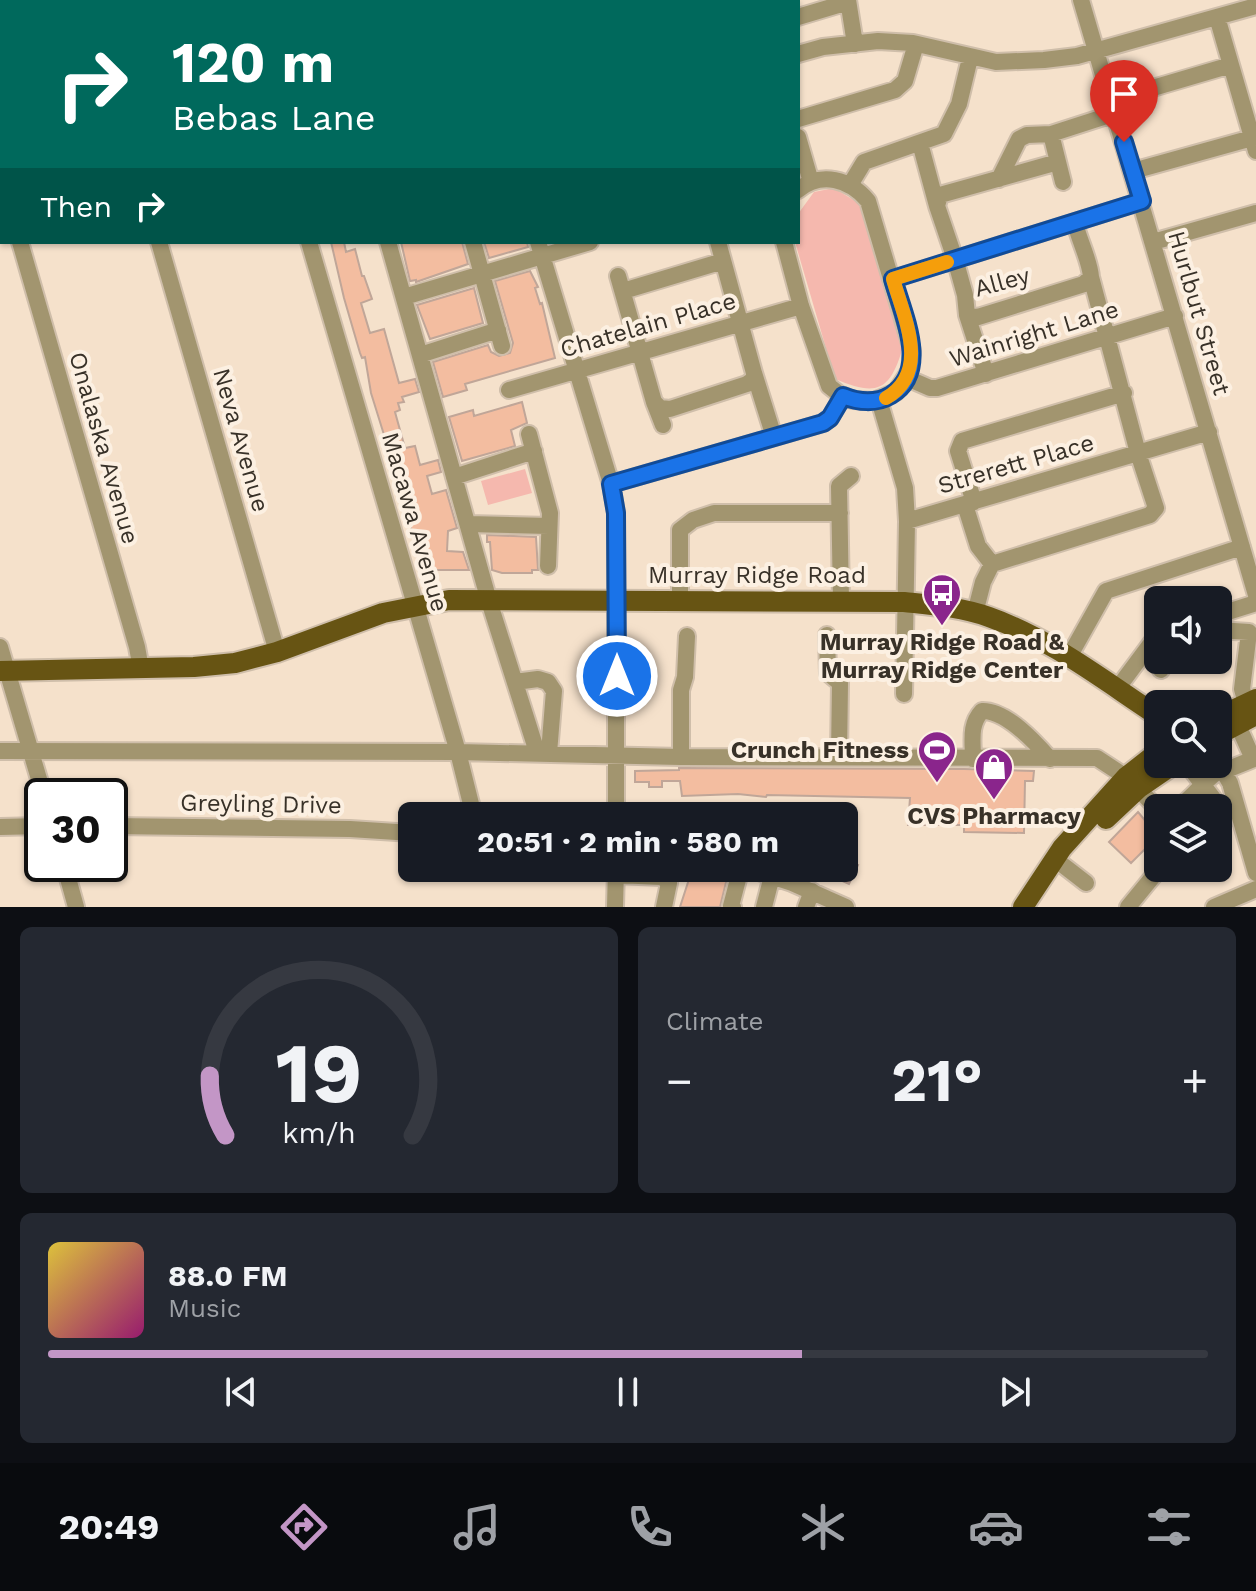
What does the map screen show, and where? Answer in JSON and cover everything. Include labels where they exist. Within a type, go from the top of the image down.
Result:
[{"type":"main road","name":"Murray Ridge Road","points":[[4,671],[141,669],[235,663],[277,652],[383,613],[449,600],[904,602],[975,613],[1050,644],[1144,707]]},
{"type":"main road","points":[[1023,907],[1060,863],[1108,817],[1144,768]]},
{"type":"main road","points":[[1132,782],[1144,777]]},
{"type":"main road","points":[[1038,907],[1060,863]]},
{"type":"street","name":"Hurlbut Street","points":[[1081,0],[1256,595]]},
{"type":"street","points":[[800,16],[848,1],[855,44]]},
{"type":"street","points":[[800,49],[878,41],[916,44],[970,58],[1017,63],[1077,56],[1256,6]]},
{"type":"street","points":[[1133,171],[1254,144],[1217,17]]},
{"type":"street","points":[[800,118],[895,90],[905,81],[916,44]]},
{"type":"street","points":[[850,185],[864,162],[944,134],[959,104],[970,58]]},
{"type":"street","points":[[999,179],[1019,139],[1027,135],[1051,134],[1114,106],[1231,65]]},
{"type":"street","points":[[1051,134],[1063,182]]},
{"type":"street","name":"Alley","points":[[920,143],[965,295],[967,315],[978,317],[1084,284],[1091,277]]},
{"type":"street","points":[[785,244],[801,306],[829,386],[853,400],[879,400],[896,392],[907,378],[912,350],[873,211],[861,192],[850,185],[822,178],[804,186],[800,153]]},
{"type":"street","points":[[937,206],[940,195],[1058,162]]},
{"type":"street","points":[[893,279],[1142,201]]},
{"type":"street","points":[[1153,242],[1256,213]]},
{"type":"street","points":[[975,613],[983,582],[992,564],[1150,515],[1156,508],[1075,223]]},
{"type":"street","name":"Onalaska Avenue","points":[[21,244],[141,669]]},
{"type":"street","name":"Neva Avenue","points":[[160,244],[277,652]]},
{"type":"street","name":"Macawa Avenue","points":[[310,244],[470,802]]},
{"type":"street","points":[[389,244],[489,601],[515,682],[543,753]]},
{"type":"street","points":[[420,355],[500,338],[474,244]]},
{"type":"street","points":[[404,297],[482,274],[540,249],[576,244]]},
{"type":"street","points":[[719,244],[739,324],[774,437]]},
{"type":"street","points":[[540,249],[611,484],[616,513],[616,802]]},
{"type":"street","points":[[663,425],[620,284],[723,261]]},
{"type":"street","name":"Chatelain Place","points":[[509,390],[801,306]]},
{"type":"street","points":[[967,315],[986,374]]},
{"type":"street","name":"Wainright Lane","points":[[907,378],[937,388],[1175,316]]},
{"type":"street","points":[[654,402],[660,408],[670,409],[747,384],[754,379],[754,373]]},
{"type":"street","points":[[992,564],[978,546],[958,451],[962,441],[1124,393]]},
{"type":"street","points":[[611,484],[823,423],[830,418],[843,396]]},
{"type":"street","points":[[879,400],[905,488],[904,694]]},
{"type":"street","name":"Strerett Place","points":[[907,521],[1209,432]]},
{"type":"street","points":[[529,434],[550,513],[548,566]]},
{"type":"street","points":[[454,477],[534,451]]},
{"type":"street","points":[[841,601],[839,486],[851,476]]},
{"type":"street","points":[[680,601],[680,530],[693,520],[714,513],[840,513]]},
{"type":"street","points":[[468,524],[549,526]]},
{"type":"street","points":[[1069,657],[1106,591],[1242,547]]},
{"type":"street","points":[[1232,611],[1256,603]]},
{"type":"street","points":[[1232,630],[1253,631],[1242,689],[1243,712],[1254,758],[1232,764]]},
{"type":"street","points":[[827,635],[828,673],[840,683],[839,756]]},
{"type":"street","points":[[681,757],[681,690],[685,677],[687,636]]},
{"type":"street","points":[[0,647],[4,671],[39,778]]},
{"type":"street","points":[[1117,689],[1144,653]]},
{"type":"street","points":[[515,682],[538,679],[548,682],[554,691],[543,753]]},
{"type":"street","points":[[973,759],[972,729],[975,718],[982,711],[992,711],[1029,737],[1050,759]]},
{"type":"street","points":[[0,751],[1097,758],[1132,782],[1144,794]]},
{"type":"street","points":[[1198,778],[1210,794]]},
{"type":"street","points":[[1196,794],[1209,778]]},
{"type":"street","points":[[0,827],[24,826]]},
{"type":"street","name":"Greyling Drive","points":[[128,826],[398,832]]},
{"type":"street","points":[[1232,828],[1256,873]]},
{"type":"street","points":[[1060,863],[1086,883]]},
{"type":"street","points":[[69,882],[76,907]]},
{"type":"street","points":[[615,907],[616,882]]},
{"type":"street","points":[[664,907],[668,882]]},
{"type":"street","points":[[733,907],[739,882]]},
{"type":"street","points":[[764,907],[770,882]]},
{"type":"street","points":[[782,882],[809,899],[846,907]]},
{"type":"street","points":[[1128,907],[1149,882]]},
{"type":"street","points":[[1214,907],[1256,889]]},
{"type":"shaded area","points":[[834,188],[860,204],[902,350],[892,375],[878,387],[860,387],[835,379],[796,244],[800,244],[800,211],[814,192]]},
{"type":"shaded area","points":[[525,469],[532,493],[488,505],[481,481]]},
{"type":"building","points":[[331,244],[344,244],[346,252],[355,249],[372,299],[361,303],[370,333],[384,329],[399,383],[415,379],[419,392],[402,397],[404,402],[398,403],[400,410],[395,412],[405,448],[415,446],[420,465],[438,460],[441,472],[427,476],[432,494],[446,490],[457,528],[448,531],[447,551],[463,552],[469,570],[424,570],[425,548],[418,550],[416,545],[394,459],[371,393],[365,357],[362,358],[360,353]]},
{"type":"building","points":[[401,244],[463,244],[468,264],[416,282],[410,281]]},
{"type":"building","points":[[485,244],[527,244],[528,247],[489,258]]},
{"type":"building","points":[[530,271],[538,287],[535,288],[542,303],[555,358],[465,384],[467,390],[443,397],[433,362],[488,345],[491,352],[499,356],[510,353],[513,343],[495,281]]},
{"type":"building","points":[[474,288],[483,323],[430,339],[417,305]]},
{"type":"building","points":[[522,402],[527,423],[511,430],[515,446],[462,461],[449,417],[473,410],[474,416]]},
{"type":"building","points":[[487,535],[536,537],[538,570],[532,570],[532,573],[502,573],[492,570]]},
{"type":"building","points":[[679,768],[1034,771],[1033,781],[1025,781],[1024,833],[964,832],[964,825],[908,825],[910,798],[738,794],[682,796],[680,781],[662,781],[662,787],[649,787],[649,782],[635,782],[635,771]]},
{"type":"building","points":[[1138,812],[1144,819],[1144,850],[1131,863],[1109,842]]},
{"type":"building","points":[[688,882],[726,882],[720,907],[680,907]]},
{"type":"slow traffic","points":[[886,398],[896,392],[907,378],[912,350],[893,279],[947,262]]},
{"type":"place","name":"Murray Ridge Road & Murray Ridge Center","points":[[942,627]]},
{"type":"place","name":"Crunch Fitness","points":[[937,784]]},
{"type":"place","name":"CVS Pharmacy","points":[[994,801]]},
{"type":"route","points":[[617,676],[616,513],[611,484],[823,423],[830,418],[843,396],[866,401],[884,399],[896,392],[907,378],[912,350],[893,279],[1142,201],[1124,142]]}]
